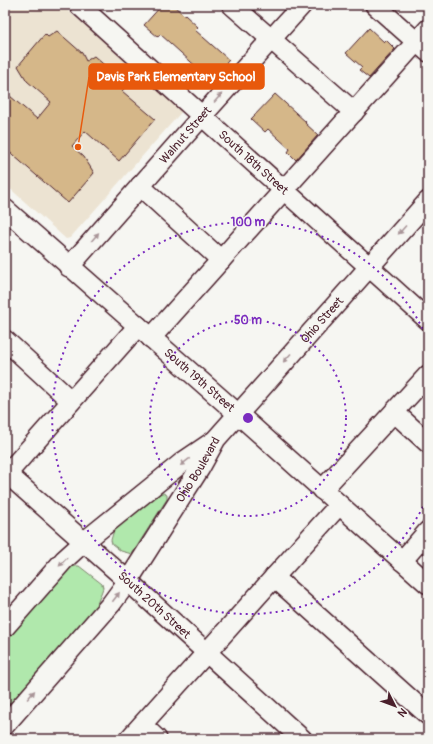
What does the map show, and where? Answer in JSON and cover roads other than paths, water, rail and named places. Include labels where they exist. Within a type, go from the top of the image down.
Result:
[{"type":"street","name":"South 18th Street","points":[[79,5],[428,320]]},
{"type":"street","points":[[232,5],[354,112]]},
{"type":"street","name":"Walnut Street","points":[[69,267],[302,5]]},
{"type":"street","points":[[6,474],[71,401],[221,260],[354,112],[424,41],[375,5]]},
{"type":"street","points":[[140,186],[221,260]]},
{"type":"street","name":"Ohio Street","points":[[216,439],[428,201]]},
{"type":"street","name":"South 19th Street","points":[[5,209],[428,584]]},
{"type":"street","points":[[5,340],[71,401]]},
{"type":"street","points":[[322,490],[428,375]]},
{"type":"street","points":[[394,412],[428,443]]},
{"type":"street","name":"Ohio Boulevard","points":[[5,627],[64,560],[179,466],[216,439]]},
{"type":"street","name":"Ohio Boulevard","points":[[5,725],[111,604],[128,581],[200,468],[216,439]]},
{"type":"street","name":"South 20th Street","points":[[6,474],[85,542],[302,739]]},
{"type":"street","points":[[157,739],[135,732],[339,505]]},
{"type":"street","points":[[402,561],[428,531]]},
{"type":"street","points":[[274,577],[428,715]]},
{"type":"place","name":"Davis Park Elementary School","points":[[78,147]]}]
